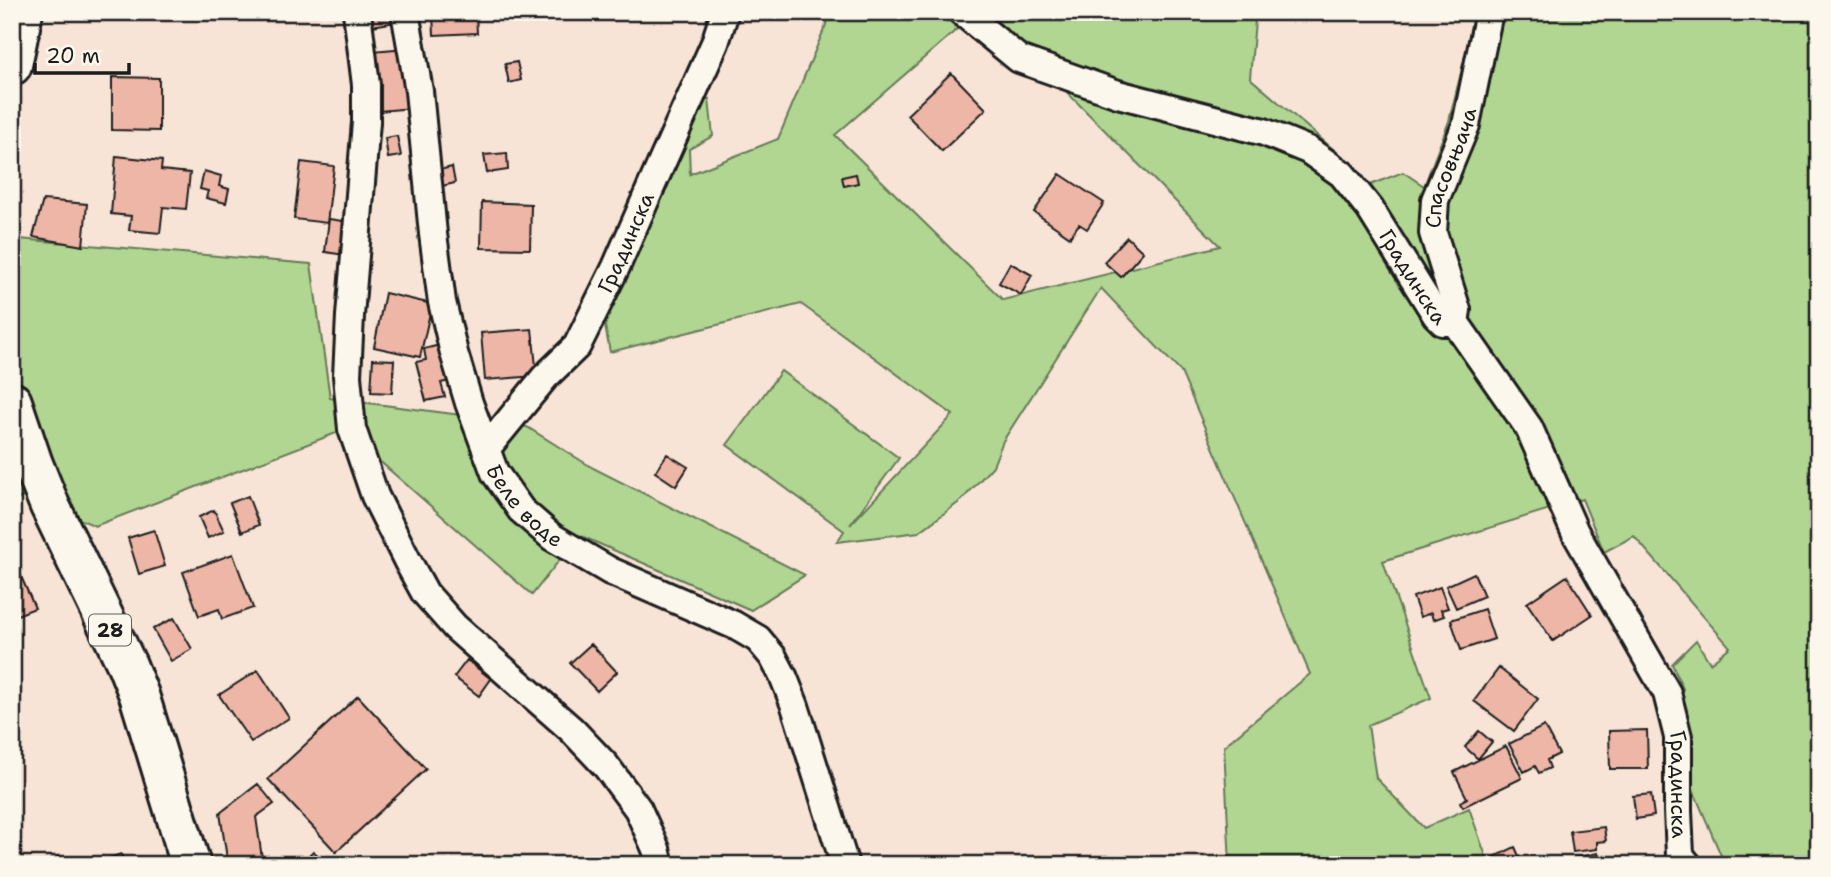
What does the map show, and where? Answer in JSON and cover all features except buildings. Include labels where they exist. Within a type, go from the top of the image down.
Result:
[{"type":"main road","points":[[12,65],[23,12]]},
{"type":"main road","name":"28","points":[[12,402],[50,506],[127,664],[139,695],[191,865]]},
{"type":"street","points":[[357,12],[366,85],[366,122],[347,376],[352,429],[375,496],[425,593],[455,627],[572,730],[606,766],[638,809],[656,849],[660,865]]},
{"type":"street","name":"Беле воде","points":[[405,12],[419,91],[442,302],[465,391],[495,472],[520,510],[552,537],[610,571],[734,625],[758,639],[773,657],[788,687],[845,865]]},
{"type":"street","name":"Градинска","points":[[486,449],[545,377],[577,346],[616,267],[715,43],[725,12]]},
{"type":"street","name":"Градинска","points":[[962,12],[1019,59],[1118,93],[1264,132],[1308,150],[1342,174],[1370,209],[1436,316],[1443,322],[1455,322],[1529,428],[1575,532],[1667,693],[1678,737],[1680,855],[1688,865]]},
{"type":"street","name":"Спасовњача","points":[[1455,322],[1457,310],[1433,233],[1435,200],[1466,125],[1489,12]]},
{"type":"green space","points":[[826,12],[977,12],[835,135],[1003,300],[1220,246],[987,12],[1260,12],[1255,21],[1250,78],[1333,149],[1370,185],[1403,172],[1424,186],[1449,121],[1476,12],[1819,12],[1819,865],[1725,865],[1655,700],[1683,689],[1672,664],[1696,640],[1710,663],[1730,647],[1634,536],[1604,552],[1582,499],[1383,561],[1431,698],[1368,725],[1376,778],[1424,828],[1469,808],[1489,865],[1230,865],[1224,746],[1310,674],[1181,372],[1101,288],[1003,441],[993,466],[962,500],[919,532],[837,542],[844,531],[727,445],[781,371],[899,458],[850,525],[953,415],[801,304],[610,352],[605,326],[677,109],[709,99],[713,136],[689,149],[690,174],[778,139],[828,20]]},
{"type":"green space","points":[[19,239],[311,264],[330,398],[461,415],[527,427],[593,468],[805,575],[751,610],[579,535],[532,595],[344,430],[95,526],[27,495],[12,502],[12,276]]}]
